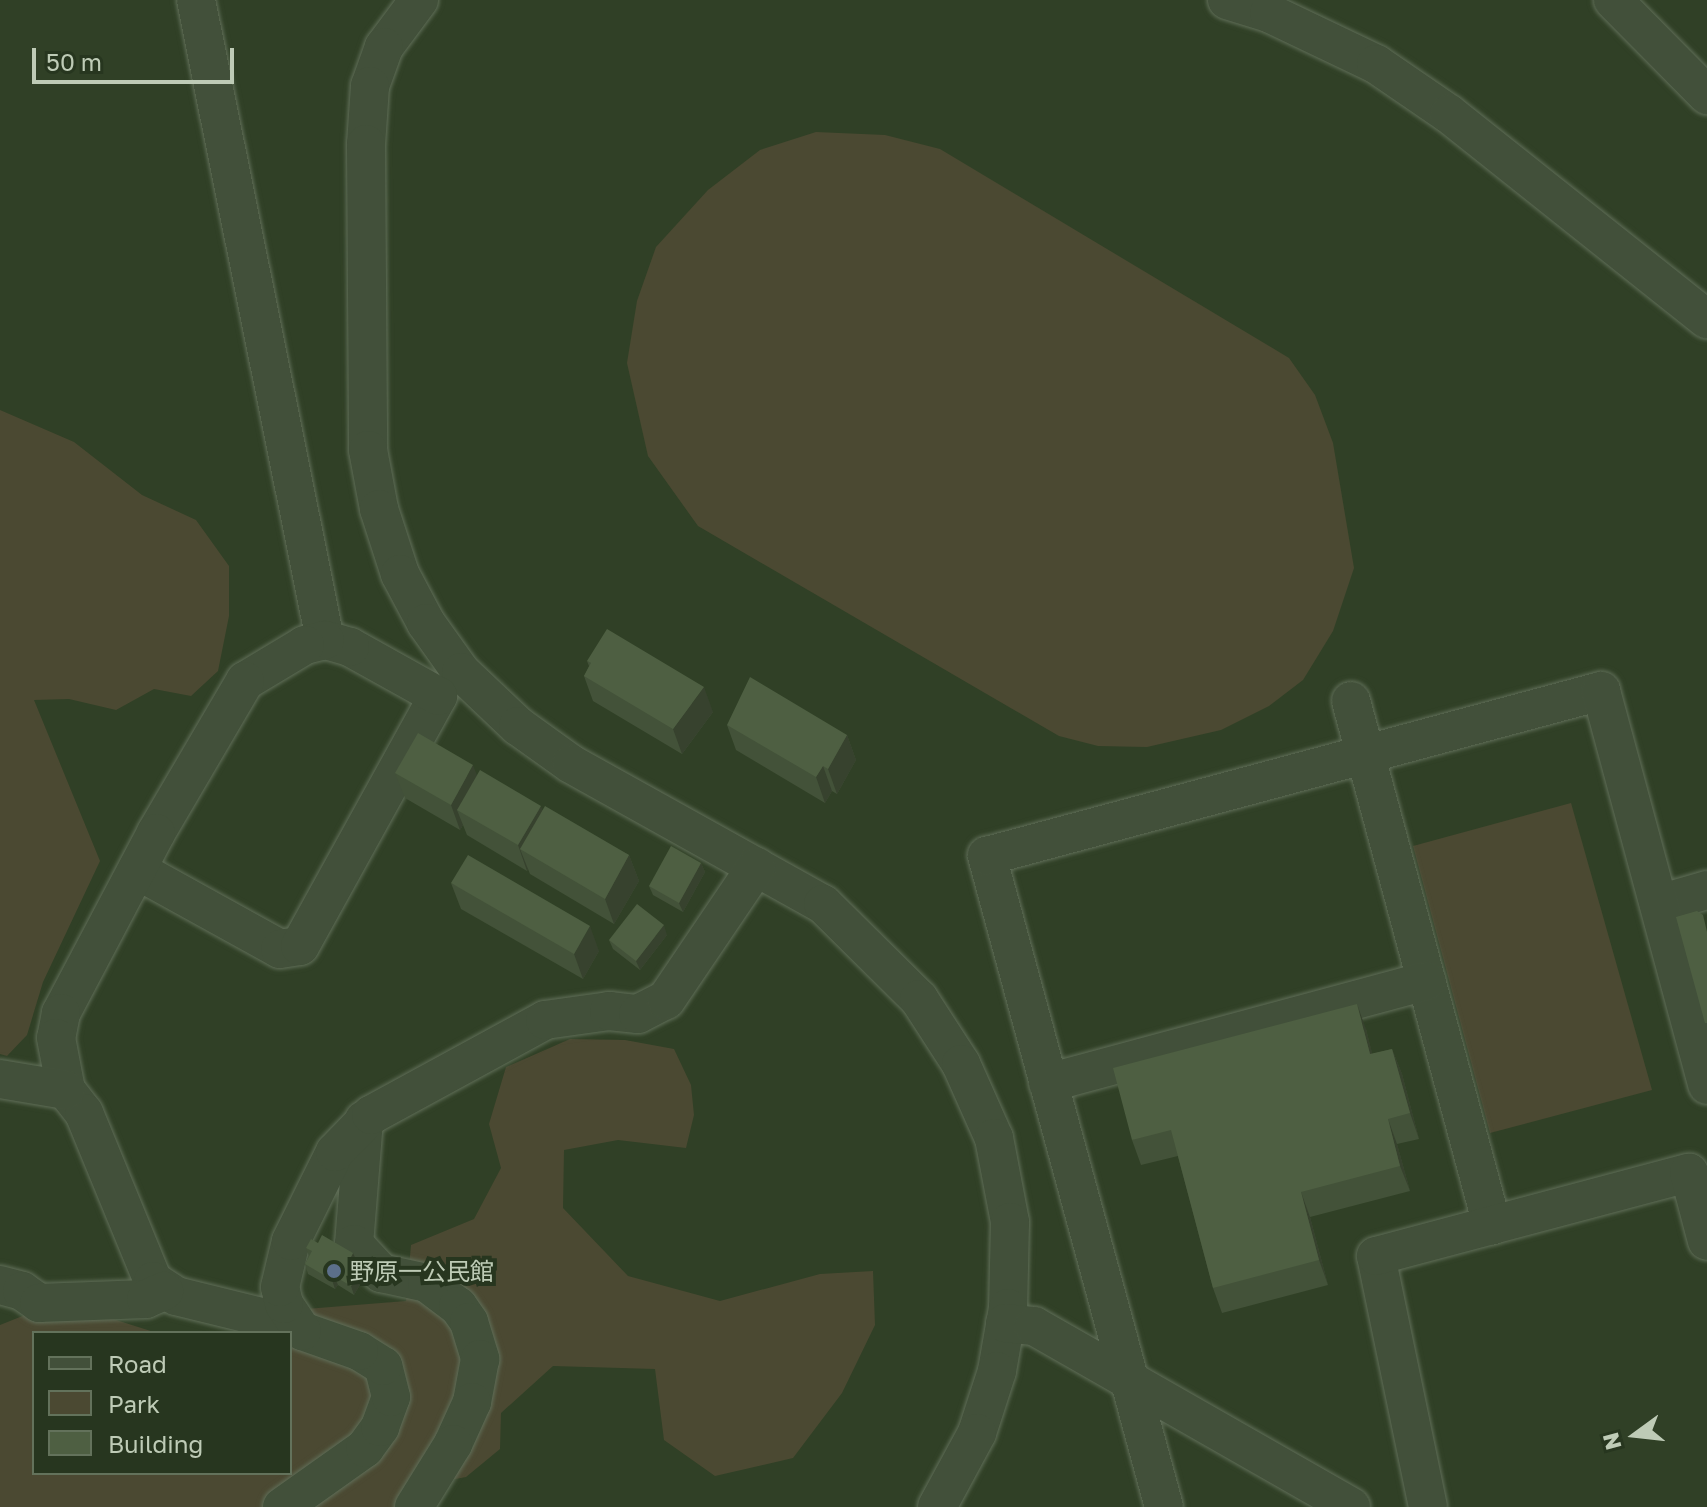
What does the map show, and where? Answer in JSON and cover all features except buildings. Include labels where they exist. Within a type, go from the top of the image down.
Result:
[{"type":"street","points":[[196,0],[325,640]]},
{"type":"street","points":[[419,0],[384,47],[370,86],[368,450],[379,509],[400,574],[426,623],[450,684]]},
{"type":"street","points":[[1227,0],[1269,13],[1376,64],[1449,114],[1707,319]]},
{"type":"street","points":[[1613,0],[1707,95]]},
{"type":"street","points":[[282,1507],[365,1448],[380,1427],[391,1397],[383,1366],[294,1325],[164,1291],[144,1265],[84,1113],[66,1090],[56,1038],[61,1013],[137,870],[245,681],[305,645],[325,640],[450,684],[518,726],[571,764],[823,904],[869,944],[919,999],[961,1064],[994,1138],[1010,1222],[1005,1323],[977,1433],[937,1507]]},
{"type":"street","points":[[137,870],[280,949],[300,946],[450,684]]},
{"type":"street","points":[[1164,1507],[987,856],[1601,691],[1707,1085]]},
{"type":"street","points":[[1351,701],[1492,1225]]},
{"type":"street","points":[[294,1325],[280,1287],[291,1241],[335,1152],[364,1120],[545,1020],[609,1011],[638,1014],[666,1000],[756,867]]},
{"type":"street","points":[[1659,904],[1707,890]]},
{"type":"street","points":[[1048,1083],[1426,981]]},
{"type":"street","points":[[0,1079],[66,1090]]},
{"type":"street","points":[[364,1120],[354,1244],[381,1273],[427,1283],[458,1306],[469,1322],[480,1359],[472,1402],[453,1444],[414,1507]]},
{"type":"street","points":[[1428,1507],[1376,1256],[1689,1173],[1707,1241]]},
{"type":"street","points":[[0,1285],[39,1303],[146,1299],[164,1291]]},
{"type":"street","points":[[1005,1323],[1034,1326],[1351,1507]]},
{"type":"green space","points":[[816,132],[885,135],[940,149],[1289,358],[1315,395],[1333,443],[1354,568],[1333,631],[1303,680],[1269,706],[1221,730],[1147,747],[1098,746],[1059,736],[698,526],[648,456],[627,363],[637,301],[656,247],[708,190],[760,150]]},
{"type":"green space","points":[[0,410],[74,442],[142,495],[196,520],[229,566],[229,616],[218,671],[191,696],[154,689],[116,710],[69,699],[34,700],[100,861],[43,982],[27,1035],[7,1056],[0,1054]]},
{"type":"green space","points":[[1571,803],[1652,1090],[1490,1133],[1413,846]]},
{"type":"green space","points":[[570,1039],[625,1040],[674,1049],[691,1085],[694,1115],[686,1148],[618,1140],[564,1150],[563,1208],[628,1276],[720,1301],[820,1274],[873,1271],[875,1325],[842,1393],[793,1458],[715,1476],[664,1440],[655,1369],[553,1366],[501,1413],[500,1449],[466,1477],[419,1486],[395,1507],[0,1507],[0,1325],[35,1311],[91,1312],[151,1331],[32,1331],[32,1475],[292,1475],[291,1331],[306,1309],[406,1301],[411,1245],[474,1219],[501,1168],[489,1124],[506,1067]]},
{"type":"place","name":"野原一公民館","points":[[334,1271]]}]
